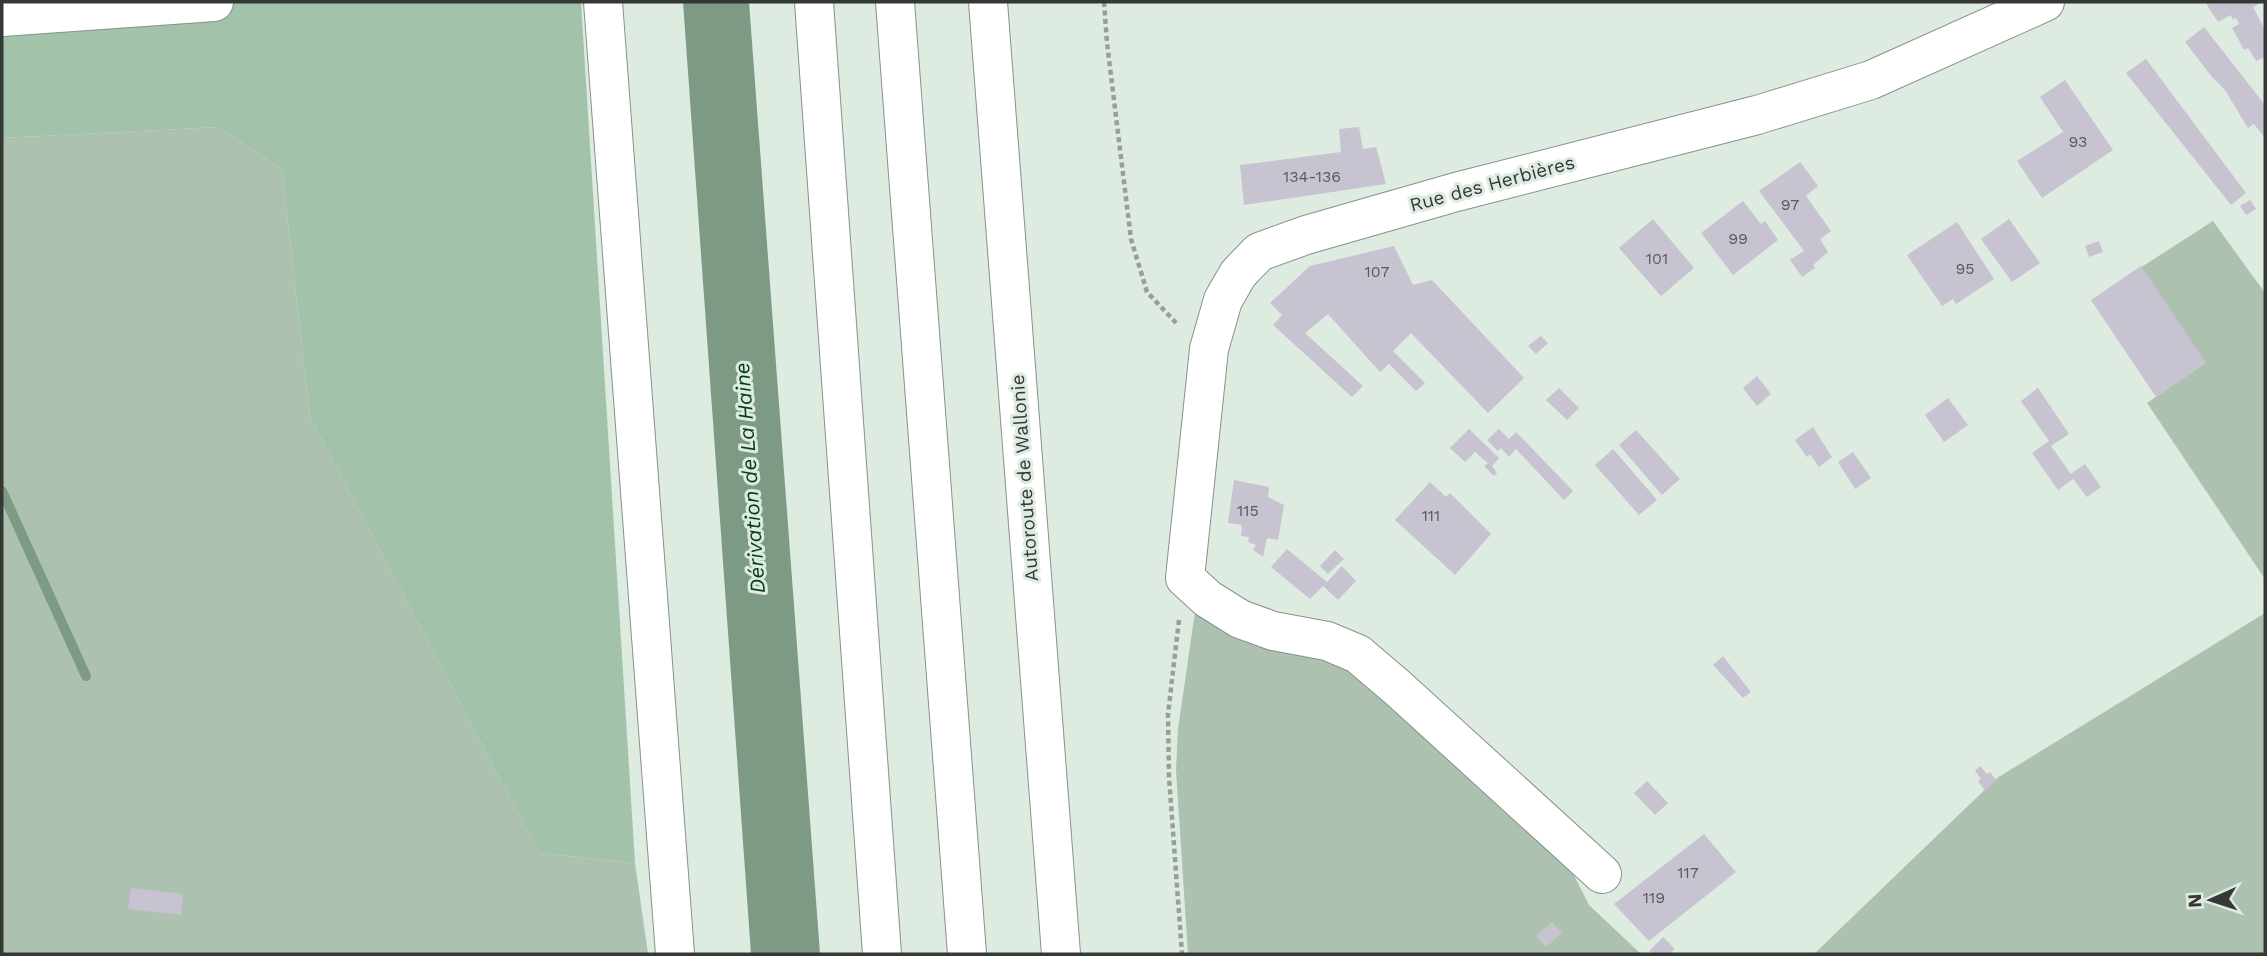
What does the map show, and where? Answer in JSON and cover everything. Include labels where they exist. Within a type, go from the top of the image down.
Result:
[{"type":"main road","points":[[2,17],[214,2]]},
{"type":"main road","points":[[603,2],[675,954]]},
{"type":"main road","points":[[814,2],[882,954]]},
{"type":"main road","points":[[895,2],[967,954]]},
{"type":"main road","name":"Autoroute de Wallonie","points":[[988,2],[1061,954]]},
{"type":"main road","name":"Rue des Herbières","points":[[1185,578],[1209,349],[1223,300],[1238,274],[1259,252],[1306,235],[1456,192],[1757,115],[1871,80],[2045,2]]},
{"type":"main road","points":[[1185,578],[1208,599],[1240,619],[1273,631],[1327,641],[1358,654],[1602,874]]},
{"type":"path","points":[[1104,2],[1131,239],[1147,292],[1180,328],[1209,349]]},
{"type":"path","points":[[1182,954],[1169,777],[1168,714],[1185,578]]},
{"type":"shaded area","points":[[2,2],[581,2],[635,863],[539,853],[310,417],[282,169],[219,127],[2,138]]},
{"type":"shaded area","points":[[219,127],[282,169],[310,417],[539,853],[635,863],[648,954],[2,954],[2,138]]},
{"type":"shaded area","points":[[2213,221],[2265,293],[2265,579],[2147,403],[2204,364],[2140,268]]},
{"type":"shaded area","points":[[1196,605],[1337,658],[1562,852],[1589,905],[1641,954],[1188,954],[1176,770],[1178,729]]},
{"type":"shaded area","points":[[2265,613],[2265,954],[1814,954],[1997,778]]},
{"type":"water","name":"Dérivation de La Haine","points":[[683,2],[749,2],[820,954],[751,954]]},
{"type":"building","points":[[2205,2],[2262,2],[2253,7],[2265,30],[2265,57],[2256,61],[2248,48],[2244,50],[2232,28],[2239,24],[2236,18],[2233,20],[2231,15],[2218,22]]},
{"type":"building","points":[[2204,27],[2265,105],[2265,138],[2254,124],[2248,128],[2225,90],[2185,42]]},
{"type":"building","points":[[2146,59],[2246,193],[2231,205],[2126,73]]},
{"type":"building","points":[[2065,80],[2113,150],[2042,198],[2017,161],[2063,132],[2040,97]]},
{"type":"building","points":[[1359,127],[1363,149],[1376,147],[1386,184],[1244,205],[1240,165],[1341,152],[1339,129]]},
{"type":"building","points":[[1800,162],[1818,186],[1806,196],[1831,231],[1820,239],[1828,252],[1813,265],[1815,268],[1802,277],[1790,260],[1804,251],[1759,191]]},
{"type":"building","points":[[2250,200],[2256,209],[2246,215],[2240,206]]},
{"type":"building","points":[[1743,201],[1761,224],[1765,221],[1778,240],[1733,275],[1701,233]]},
{"type":"building","points":[[1653,219],[1694,268],[1661,296],[1619,248]]},
{"type":"building","points":[[2009,219],[2040,263],[2012,282],[1981,239]]},
{"type":"building","points":[[1957,222],[1994,279],[1956,304],[1953,299],[1942,306],[1907,255]]},
{"type":"building","points":[[2099,241],[2103,252],[2089,257],[2085,246]]},
{"type":"building","points":[[1394,246],[1413,285],[1432,280],[1524,378],[1488,413],[1411,333],[1393,351],[1425,383],[1416,391],[1389,364],[1380,372],[1328,314],[1305,333],[1363,386],[1352,397],[1273,325],[1282,315],[1270,303],[1310,266]]},
{"type":"building","points":[[2141,266],[2206,363],[2156,397],[2091,300]]},
{"type":"building","points":[[1541,336],[1548,343],[1536,354],[1528,346]]},
{"type":"building","points":[[1757,376],[1771,394],[1757,406],[1743,388]]},
{"type":"building","points":[[1559,388],[1579,408],[1567,420],[1546,400]]},
{"type":"building","points":[[2038,388],[2069,434],[2051,446],[2071,474],[2085,464],[2101,487],[2087,497],[2073,479],[2058,490],[2032,453],[2049,441],[2021,401]]},
{"type":"building","points":[[1948,398],[1968,425],[1944,442],[1925,415]]},
{"type":"building","points":[[1813,427],[1832,457],[1819,467],[1810,454],[1807,457],[1795,440]]},
{"type":"building","points":[[1469,429],[1499,458],[1492,466],[1497,473],[1494,476],[1484,466],[1488,463],[1475,452],[1465,462],[1450,448]]},
{"type":"building","points":[[1499,429],[1509,439],[1516,432],[1573,491],[1564,500],[1516,449],[1509,457],[1501,448],[1498,451],[1487,440]]},
{"type":"building","points":[[1636,430],[1680,479],[1662,495],[1619,445]]},
{"type":"building","points":[[1613,449],[1657,500],[1639,515],[1595,465]]},
{"type":"building","points":[[1853,452],[1871,478],[1855,489],[1838,462]]},
{"type":"building","points":[[1234,480],[1269,487],[1268,497],[1284,505],[1278,540],[1267,538],[1263,557],[1253,550],[1256,545],[1248,542],[1249,537],[1241,536],[1242,525],[1228,523]]},
{"type":"building","points":[[1430,482],[1446,497],[1450,493],[1491,534],[1455,575],[1395,520]]},
{"type":"building","points":[[1287,549],[1327,582],[1342,566],[1356,581],[1338,600],[1323,586],[1310,599],[1271,567]]},
{"type":"building","points":[[1335,550],[1344,559],[1328,574],[1320,566]]},
{"type":"building","points":[[1723,656],[1751,692],[1743,698],[1713,665]]},
{"type":"building","points":[[1980,766],[1996,780],[1985,791],[1975,771]]},
{"type":"building","points":[[1647,781],[1668,803],[1655,815],[1634,793]]},
{"type":"building","points":[[1704,834],[1736,872],[1649,941],[1614,904]]},
{"type":"building","points":[[131,888],[183,894],[181,915],[128,909]]},
{"type":"building","points":[[1552,922],[1562,933],[1546,947],[1536,936]]},
{"type":"building","points":[[1663,937],[1675,949],[1669,954],[1653,954],[1649,951]]},
{"type":"waterway","points":[[2,491],[86,676]]}]
